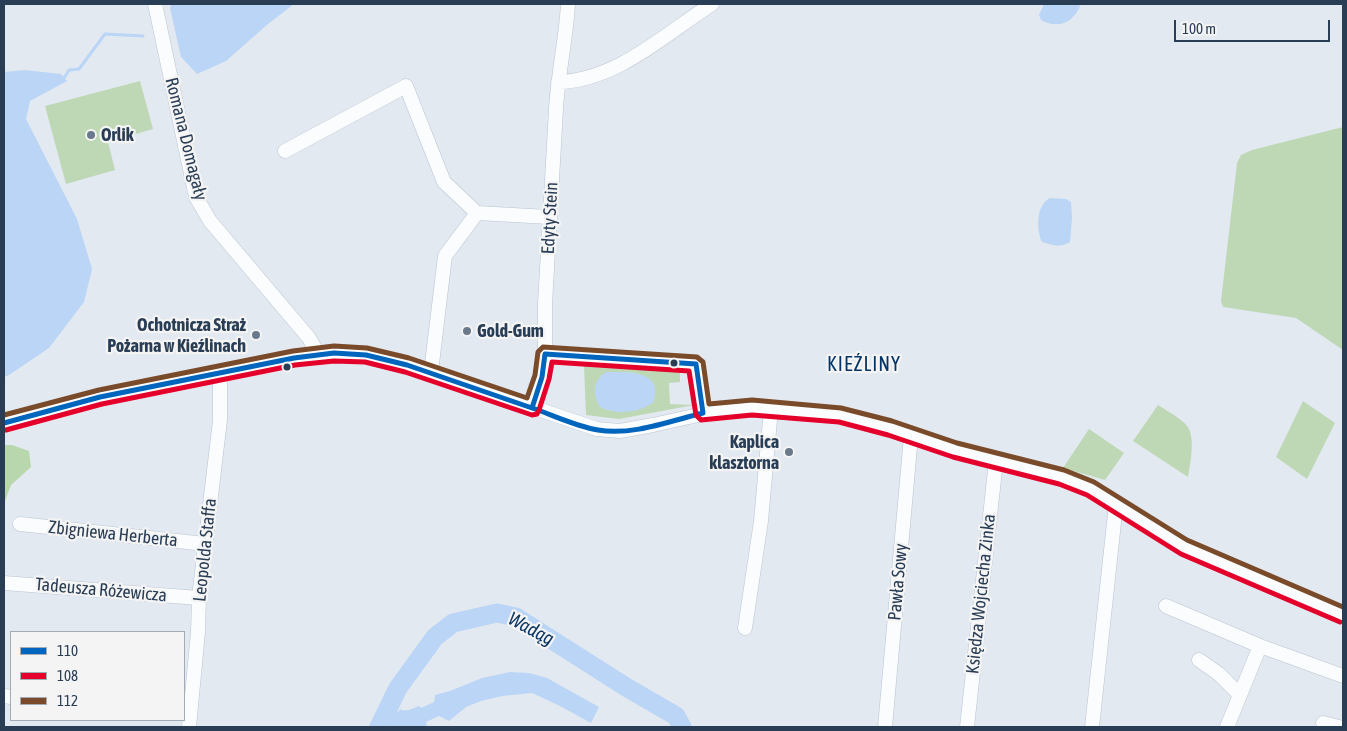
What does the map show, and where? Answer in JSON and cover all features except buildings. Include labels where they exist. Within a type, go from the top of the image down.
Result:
[{"type":"street","name":"Romana Domagały","points":[[155,4],[196,197],[210,221],[309,338],[318,354]]},
{"type":"street","name":"Edyty Stein","points":[[532,408],[542,377],[545,354],[549,217],[558,82],[568,4]]},
{"type":"street","points":[[558,82],[570,82],[606,72],[636,55],[712,4]]},
{"type":"street","points":[[285,151],[406,86],[444,182],[477,213],[549,217]]},
{"type":"street","points":[[431,372],[445,256],[477,213]]},
{"type":"street","points":[[4,423],[100,396],[220,372],[318,354],[334,353],[366,355],[431,372],[598,430],[620,431],[703,413],[752,407],[840,415],[890,428],[996,461],[1061,477],[1090,488],[1184,547],[1343,615]]},
{"type":"street","points":[[545,354],[696,364],[703,413]]},
{"type":"street","name":"Leopolda Staffa","points":[[189,727],[187,711],[197,641],[199,598],[220,420],[220,372]]},
{"type":"street","points":[[746,628],[762,521],[771,409]]},
{"type":"street","name":"Pawła Sowy","points":[[885,727],[911,436]]},
{"type":"street","name":"Księdza Wojciecha Zinka","points":[[967,727],[996,461]]},
{"type":"street","points":[[1092,727],[1116,504]]},
{"type":"street","name":"Zbigniewa Herberta","points":[[20,524],[205,544]]},
{"type":"street","name":"Tadeusza Różewicza","points":[[4,583],[199,598]]},
{"type":"street","points":[[1166,606],[1260,646],[1343,676]]},
{"type":"street","points":[[1227,727],[1260,646]]},
{"type":"street","points":[[1199,660],[1219,674],[1240,695]]},
{"type":"street","points":[[1323,723],[1339,727]]},
{"type":"green space","name":"Orlik","points":[[140,81],[153,129],[108,142],[115,170],[66,184],[45,106]]},
{"type":"green space","points":[[1343,127],[1343,350],[1296,318],[1223,307],[1221,301],[1237,163],[1241,155],[1252,150]]},
{"type":"green space","points":[[584,366],[680,371],[680,382],[669,383],[670,404],[694,405],[619,419],[586,415]],"holes":[[[606,372],[635,373],[623,412],[600,407]]]},
{"type":"green space","points":[[1303,401],[1335,423],[1307,479],[1276,457]]},
{"type":"green space","points":[[1158,405],[1181,420],[1190,431],[1192,451],[1188,477],[1133,441]]},
{"type":"green space","points":[[1089,429],[1124,453],[1105,480],[1063,468]]},
{"type":"green space","points":[[4,445],[12,445],[29,451],[31,467],[11,485],[4,504]]},
{"type":"water","points":[[171,4],[294,4],[226,61],[197,74],[181,57],[170,8]]},
{"type":"water","points":[[1044,4],[1081,4],[1070,20],[1054,24],[1041,20],[1039,15]]},
{"type":"water","points":[[25,70],[61,74],[67,81],[30,101],[26,119],[77,219],[92,269],[84,302],[49,348],[4,377],[4,72]]},
{"type":"water","points":[[1050,198],[1066,199],[1071,202],[1070,242],[1063,245],[1042,242],[1040,237],[1038,218],[1045,201]]},
{"type":"water","points":[[606,372],[634,373],[649,379],[654,384],[653,403],[627,412],[607,410],[600,407],[597,402],[595,388],[598,379]]},
{"type":"water","points":[[510,672],[529,673],[547,678],[599,707],[591,723],[532,693],[502,696],[481,701],[466,707],[449,721],[439,716],[426,722],[427,727],[371,727],[383,702],[398,688],[400,701],[397,709],[398,713],[400,709],[408,710],[419,706],[421,708],[434,702],[435,695],[482,678]]},
{"type":"waterway","points":[[64,78],[69,70],[79,69],[105,34],[143,36]]},
{"type":"waterway","name":"Wadąg","points":[[379,727],[398,688],[435,637],[453,623],[497,613],[516,617],[626,687],[676,716],[682,727]]},
{"type":"transit line","name":"112","points":[[4,415],[99,390],[293,351],[334,346],[367,348],[409,358],[527,398],[535,375],[538,352],[543,347],[697,357],[703,362],[709,404],[752,400],[841,408],[892,421],[957,443],[1064,470],[1094,482],[1187,540],[1343,607]]},
{"type":"transit line","name":"110","points":[[4,423],[100,397],[294,358],[334,353],[366,355],[407,365],[532,408]]},
{"type":"transit line","name":"110","points":[[545,354],[696,364],[703,413],[651,427],[624,431],[598,430],[564,420],[532,408],[542,377],[545,354]]},
{"type":"transit line","name":"108","points":[[6,430],[102,404],[295,365],[334,361],[365,362],[405,372],[532,415],[537,414],[539,410],[549,379],[552,362],[689,371],[696,415],[701,420],[752,415],[839,422],[888,435],[953,457],[1059,484],[1087,495],[1181,554],[1340,622]]},
{"type":"place","name":"Orlik","points":[[91,135]]},
{"type":"place","name":"Gold-Gum","points":[[467,331]]},
{"type":"place","name":"Ochotnicza Straż Pożarna w Kieźlinach","points":[[256,335]]},
{"type":"place","name":"Kaplica klasztorna","points":[[789,452]]},
{"type":"district","name":"KIEŹLINY","points":[[864,365]]}]
